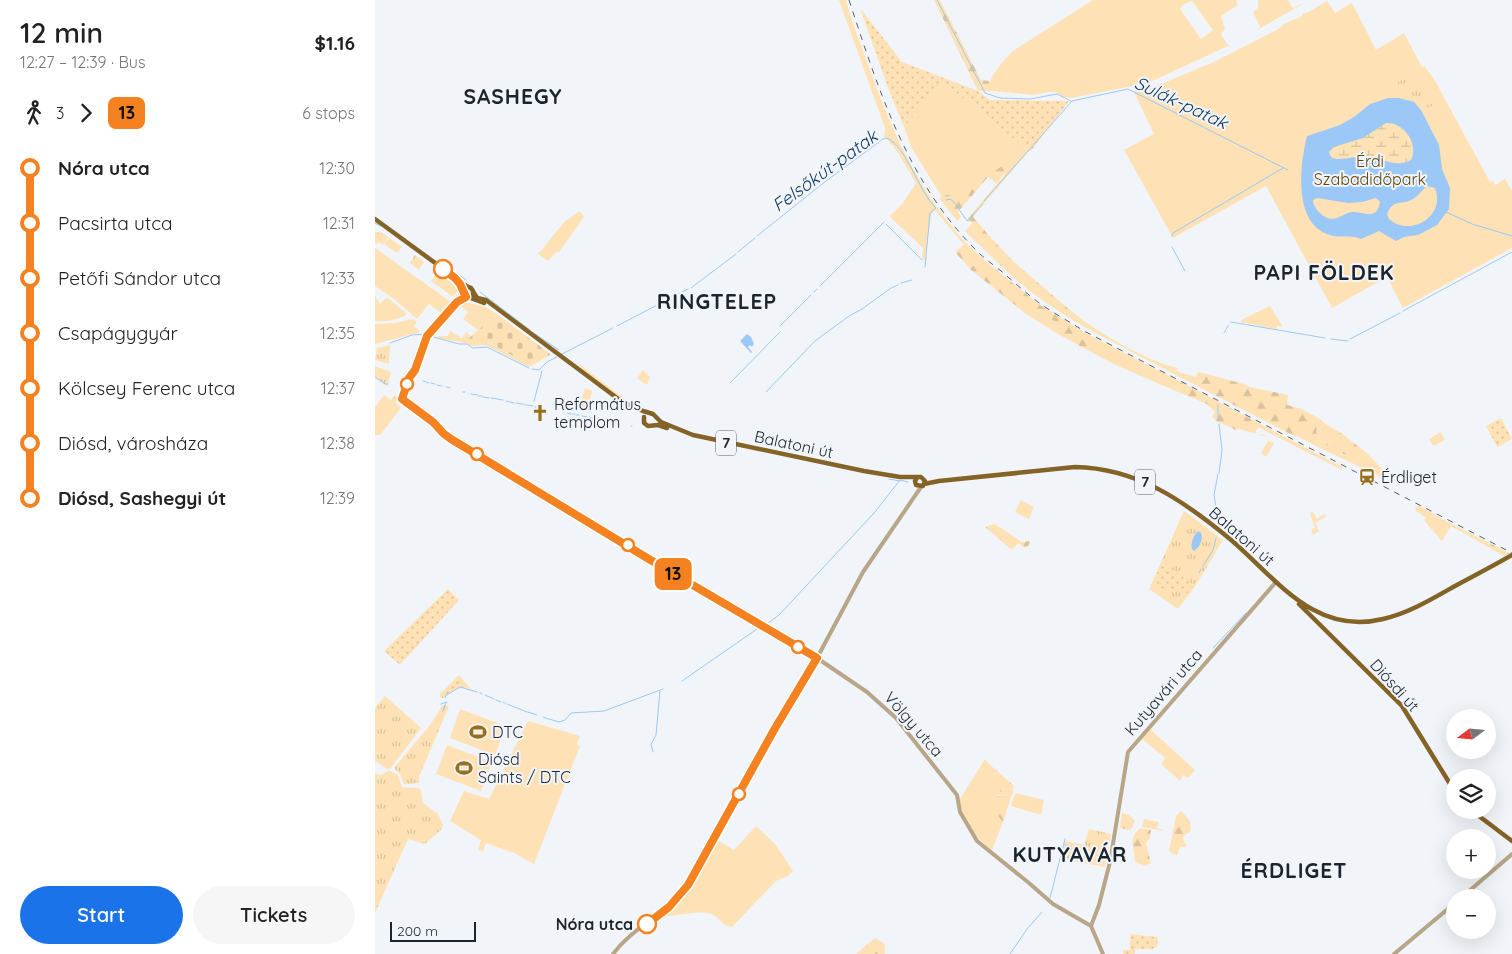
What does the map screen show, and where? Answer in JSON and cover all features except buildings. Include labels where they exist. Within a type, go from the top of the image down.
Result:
[{"type":"main road","name":"7","points":[[375,219],[455,278],[466,293],[491,304]]},
{"type":"main road","name":"7","points":[[466,293],[472,289],[477,298],[491,304],[608,392],[630,406],[644,418],[646,425],[653,426]]},
{"type":"main road","points":[[466,293],[473,293]]},
{"type":"main road","name":"7","points":[[630,406],[655,415],[657,419]]},
{"type":"main road","points":[[644,418],[650,413]]},
{"type":"main road","points":[[653,426],[657,419]]},
{"type":"main road","name":"Balatoni út","points":[[657,419],[683,432]]},
{"type":"main road","name":"Balatoni út","points":[[653,426],[660,425],[678,432],[805,460],[900,477],[920,483],[1075,467],[1120,472],[1157,488],[1186,506],[1230,540],[1293,598],[1317,617],[1325,616],[1363,622],[1393,616],[1429,600],[1512,556]]},
{"type":"main road","name":"Diósdi út","points":[[1293,598],[1317,617],[1322,628],[1402,706],[1446,777]]},
{"type":"main road","points":[[1483,819],[1512,841]]},
{"type":"street","name":"Völgy utca","points":[[466,293],[428,335],[402,399],[433,422],[444,434],[669,572],[683,578],[817,658],[867,692],[895,718],[957,795],[960,812],[980,843],[1053,904],[1091,926]]},
{"type":"street","points":[[613,954],[627,939],[669,907],[688,885],[778,723],[817,658],[863,572],[913,497],[920,483]]},
{"type":"street","name":"Kutyavári utca","points":[[1091,926],[1099,905],[1111,856],[1124,765],[1128,752],[1276,582]]},
{"type":"street","points":[[1471,889],[1512,854]]},
{"type":"street","points":[[1395,954],[1446,910]]},
{"type":"street","points":[[1091,926],[1103,954]]},
{"type":"green space","points":[[839,0],[846,0],[876,87],[907,158],[933,201],[966,243],[964,245],[935,210],[931,215],[925,260],[922,259],[923,248],[891,218],[890,216],[903,203],[916,183],[897,151],[884,136],[885,128]]},
{"type":"green space","points":[[934,0],[940,0],[981,80],[989,81],[989,87],[994,87],[993,91],[978,91]]},
{"type":"green space","points":[[1093,0],[1236,0],[1238,5],[1221,16],[1225,29],[1221,34],[1227,44],[1230,45],[1148,83],[1071,98],[1062,97],[1056,92],[1035,95],[993,91],[994,87],[988,88],[992,78],[1001,63],[1013,51]],"holes":[[[1192,1],[1213,30],[1201,39],[1180,9],[1184,4]]]},
{"type":"green space","points":[[1258,0],[1288,0],[1293,8],[1308,1],[1255,31],[1260,27],[1253,12],[1258,8]]},
{"type":"green space","name":"Érdi Szabadidőpark","points":[[1327,1],[1335,13],[1352,3],[1376,50],[1404,33],[1422,67],[1424,66],[1434,79],[1490,182],[1493,181],[1495,185],[1505,179],[1512,191],[1512,248],[1403,308],[1387,277],[1332,308],[1266,186],[1173,238],[1124,150],[1154,134],[1134,92],[1142,92],[1216,61]]},
{"type":"green space","points":[[860,8],[902,62],[978,91],[990,100],[1069,101],[1031,151],[943,82],[904,127]]},
{"type":"green space","points":[[1406,78],[1415,79],[1429,87],[1435,99],[1435,103],[1431,107],[1425,108],[1414,96],[1398,88],[1398,82]]},
{"type":"green space","points":[[943,82],[1029,151],[981,207],[979,205],[1004,176],[1004,166],[991,173],[960,198],[952,194],[942,197],[911,147],[904,127]]},
{"type":"green space","points":[[1386,123],[1399,126],[1408,135],[1413,147],[1411,160],[1394,163],[1365,156],[1342,159],[1331,157],[1329,152],[1334,147],[1363,138]]},
{"type":"green space","points":[[1004,165],[1006,170],[997,184],[988,177],[958,212],[961,217],[957,221],[939,198],[952,193],[960,198],[991,173]]},
{"type":"green space","points":[[979,205],[981,207],[973,217],[992,239],[989,241],[975,228],[972,232],[976,233],[977,237],[974,240],[965,231],[972,224],[970,220],[969,222],[967,220],[968,218]]},
{"type":"green space","points":[[580,211],[584,217],[559,252],[556,252],[548,261],[538,254],[565,221]]},
{"type":"green space","points":[[975,228],[989,240],[992,239],[996,243],[987,252],[974,240],[977,237],[972,233]]},
{"type":"green space","points":[[375,232],[382,233],[388,237],[383,245],[378,242],[377,244],[375,243]]},
{"type":"green space","points":[[389,238],[402,247],[397,253],[384,244]]},
{"type":"green space","points":[[966,243],[970,247],[966,253],[969,261],[966,264],[955,252]]},
{"type":"green space","points":[[996,243],[1015,263],[1071,311],[1068,317],[1025,287],[987,252]]},
{"type":"green space","points":[[970,247],[982,258],[970,269],[966,264],[969,261],[966,253]]},
{"type":"green space","points":[[375,248],[451,302],[443,314],[429,304],[417,319],[394,299],[375,286]]},
{"type":"green space","points":[[415,255],[424,262],[419,270],[410,263]]},
{"type":"green space","points":[[982,258],[1040,305],[1091,336],[1091,344],[1087,350],[1058,334],[1055,322],[1038,309],[1026,314],[970,269]]},
{"type":"green space","points":[[438,272],[459,288],[453,297],[431,281]]},
{"type":"green space","points":[[375,296],[380,304],[386,298],[389,299],[406,313],[405,316],[389,321],[375,321]]},
{"type":"green space","points":[[461,301],[486,307],[497,314],[478,330],[463,319],[468,312],[458,304]]},
{"type":"green space","points":[[1270,306],[1283,327],[1277,326],[1276,329],[1241,322],[1241,320]]},
{"type":"green space","points":[[1038,309],[1055,322],[1058,334],[1026,314]]},
{"type":"green space","points":[[1071,311],[1094,328],[1137,353],[1178,368],[1176,371],[1196,377],[1198,372],[1203,373],[1197,386],[1086,328],[1068,317]]},
{"type":"green space","points":[[497,314],[550,355],[531,366],[488,342],[471,342],[468,339]]},
{"type":"green space","points":[[412,319],[417,322],[414,326],[420,332],[375,344],[375,324],[395,323]]},
{"type":"green space","points":[[450,331],[462,338],[466,332],[471,336],[468,339],[471,341],[488,342],[531,366],[529,367],[486,345],[472,346],[438,338],[439,336],[448,336]]},
{"type":"green space","points":[[1091,336],[1181,382],[1178,392],[1118,366],[1087,350],[1091,344]]},
{"type":"green space","points":[[390,345],[389,364],[375,360],[377,348]]},
{"type":"green space","points":[[578,363],[631,404],[621,399],[582,369]]},
{"type":"green space","points":[[375,366],[391,372],[387,386],[375,377]]},
{"type":"green space","points":[[643,370],[650,377],[647,385],[637,378]]},
{"type":"green space","points":[[1203,373],[1250,387],[1288,395],[1287,405],[1302,409],[1320,419],[1316,427],[1317,435],[1320,441],[1328,445],[1318,447],[1197,386]]},
{"type":"green space","points":[[1181,382],[1253,420],[1251,423],[1242,420],[1236,430],[1216,421],[1212,416],[1215,412],[1207,404],[1178,392]]},
{"type":"green space","points":[[585,388],[592,391],[588,408],[580,406]]},
{"type":"green space","points":[[384,395],[391,400],[394,395],[399,399],[396,403],[393,401],[401,408],[380,435],[375,435],[375,407]]},
{"type":"green space","points":[[1501,418],[1512,439],[1497,447],[1486,426]]},
{"type":"green space","points":[[1242,419],[1251,422],[1253,420],[1342,467],[1342,470],[1258,427],[1255,433],[1257,434],[1236,428]]},
{"type":"green space","points":[[1320,419],[1324,423],[1319,430],[1325,435],[1337,439],[1341,454],[1348,456],[1354,461],[1368,454],[1387,474],[1383,478],[1318,447],[1327,445],[1327,443],[1320,441],[1317,435],[1316,427]]},
{"type":"green space","points":[[1324,423],[1341,433],[1368,454],[1354,461],[1334,450],[1333,447],[1336,439],[1325,435],[1319,430]]},
{"type":"green space","points":[[1441,432],[1445,440],[1433,446],[1429,439]]},
{"type":"green space","points":[[1268,441],[1274,443],[1266,457],[1261,453]]},
{"type":"green space","points":[[1021,500],[1034,507],[1029,519],[1015,512]]},
{"type":"green space","points":[[1420,506],[1444,520],[1432,530],[1424,520],[1426,518],[1415,510],[1416,507]]},
{"type":"green space","points":[[1184,511],[1223,540],[1196,585],[1178,609],[1149,589]]},
{"type":"green space","points":[[1313,512],[1317,519],[1324,514],[1326,517],[1315,523],[1319,531],[1313,535],[1311,530],[1315,528],[1310,513]]},
{"type":"green space","points":[[1444,520],[1509,553],[1504,556],[1451,526],[1442,541],[1432,530]]},
{"type":"green space","points":[[995,524],[1022,542],[1030,541],[1029,545],[1025,548],[1018,543],[1012,550],[985,527]]},
{"type":"green space","points":[[1162,562],[1194,585],[1188,593],[1172,592],[1159,588],[1161,583],[1154,580]]},
{"type":"green space","points":[[448,589],[459,600],[400,665],[384,651]]},
{"type":"green space","points":[[459,675],[472,690],[459,688],[443,698],[440,697],[440,694]]},
{"type":"green space","points":[[385,696],[421,728],[391,768],[387,769],[375,761],[375,708]]},
{"type":"green space","points":[[443,705],[449,706],[419,777],[419,783],[404,784],[400,774],[394,768],[430,725]]},
{"type":"green space","name":"DTC","points":[[460,709],[506,726],[495,755],[450,738]]},
{"type":"green space","points":[[528,721],[580,736],[577,744],[580,746],[534,864],[514,853],[486,843],[483,851],[478,850],[481,840],[450,821],[464,791],[489,799]]},
{"type":"green space","points":[[1150,729],[1195,770],[1188,778],[1183,775],[1180,781],[1161,764],[1165,758],[1141,738]]},
{"type":"green space","name":"Diósd Saints / DTC","points":[[447,745],[492,762],[481,791],[436,774]]},
{"type":"green space","points":[[985,759],[988,763],[983,769],[994,772],[997,777],[1004,778],[1010,787],[1013,785],[1014,788],[1008,790],[1001,788],[1007,796],[997,795],[994,797],[996,802],[994,810],[1003,822],[992,850],[970,828],[965,821],[960,806],[960,799]]},
{"type":"green space","points":[[988,763],[1013,785],[1009,787],[1004,778],[998,778],[994,772],[984,773],[983,769]]},
{"type":"green space","points":[[389,770],[398,775],[402,787],[419,788],[421,790],[423,803],[438,814],[443,825],[441,830],[425,844],[408,839],[375,913],[375,774],[382,775]]},
{"type":"green space","points":[[1001,788],[1014,789],[1003,822],[993,807],[996,802],[994,796],[1007,796],[1000,791]]},
{"type":"green space","points":[[1015,793],[1044,800],[1041,815],[1011,806]]},
{"type":"green space","points":[[1181,811],[1189,820],[1191,829],[1190,832],[1183,836],[1186,847],[1180,847],[1177,855],[1169,851],[1176,816]]},
{"type":"green space","points":[[1122,813],[1129,815],[1134,820],[1133,827],[1130,830],[1120,828]]},
{"type":"green space","points":[[1144,819],[1159,822],[1157,828],[1165,831],[1142,827]]},
{"type":"green space","points":[[756,826],[775,844],[793,871],[788,876],[776,881],[732,927],[708,913],[669,916],[663,914],[681,899],[715,839],[734,850]]},
{"type":"green space","points":[[1141,828],[1151,830],[1150,838],[1146,843],[1151,863],[1145,866],[1135,862],[1133,848],[1134,835]]},
{"type":"green space","points":[[1089,829],[1111,834],[1105,867],[1060,859],[1065,841],[1084,845]]},
{"type":"green space","points":[[1130,934],[1158,937],[1157,947],[1152,949],[1135,949],[1135,954],[1123,954],[1123,950],[1130,950]]},
{"type":"green space","points":[[875,938],[885,944],[885,954],[856,954]]},
{"type":"water","points":[[1388,98],[1399,98],[1414,102],[1421,110],[1439,145],[1442,169],[1450,188],[1449,209],[1437,225],[1418,235],[1404,237],[1396,241],[1379,231],[1361,239],[1327,234],[1316,227],[1304,205],[1301,176],[1307,136],[1340,125],[1370,104]],"holes":[[[1386,123],[1399,126],[1408,135],[1413,147],[1411,160],[1394,163],[1365,156],[1342,159],[1331,157],[1329,152],[1334,147],[1363,138]],[[1427,186],[1435,188],[1436,207],[1424,221],[1416,225],[1407,226],[1389,219],[1387,214],[1392,206],[1417,196]],[[1317,198],[1348,203],[1376,198],[1380,202],[1376,212],[1373,214],[1352,212],[1333,219],[1325,217],[1319,212],[1313,200]]]},
{"type":"water","points":[[747,334],[751,337],[754,344],[752,347],[750,345],[748,347],[751,353],[740,341]]},
{"type":"water","points":[[1198,531],[1202,535],[1201,543],[1194,551],[1192,549],[1192,542]]},
{"type":"waterway","points":[[937,0],[985,93],[1000,98],[1030,99],[1057,94],[1071,101]]},
{"type":"waterway","name":"Sulák-patak","points":[[984,201],[1072,101],[1128,89],[1288,170]]},
{"type":"waterway","name":"Felsőkút-patak","points":[[757,236],[826,181],[887,138],[901,151],[936,208],[930,213],[925,267]]},
{"type":"waterway","points":[[1172,236],[1173,233],[1283,168]]},
{"type":"waterway","name":"Felsőkút-patak","points":[[946,200],[950,199],[954,202],[967,221],[983,204]]},
{"type":"waterway","name":"Sulák-patak","points":[[1446,212],[1472,224],[1512,236]]},
{"type":"waterway","points":[[820,286],[884,222]]},
{"type":"waterway","points":[[375,223],[380,226]]},
{"type":"waterway","points":[[886,224],[922,260]]},
{"type":"waterway","points":[[738,252],[755,238]]},
{"type":"waterway","points":[[1172,247],[1185,271]]},
{"type":"waterway","points":[[1403,311],[1512,252]]},
{"type":"waterway","name":"Felsőkút-patak","points":[[691,288],[736,254]]},
{"type":"waterway","points":[[455,273],[466,280]]},
{"type":"waterway","points":[[901,283],[912,280]]},
{"type":"waterway","points":[[766,392],[815,341],[849,316],[898,285]]},
{"type":"waterway","name":"Felsőkút-patak","points":[[617,326],[688,289]]},
{"type":"waterway","points":[[814,292],[817,289]]},
{"type":"waterway","points":[[480,292],[530,330]]},
{"type":"waterway","points":[[780,326],[811,295]]},
{"type":"waterway","points":[[1350,339],[1400,313]]},
{"type":"waterway","name":"Sulák-patak","points":[[1231,322],[1325,338]]},
{"type":"waterway","name":"Sulák-patak","points":[[1224,333],[1228,326]]},
{"type":"waterway","name":"Felsőkút-patak","points":[[562,354],[613,328]]},
{"type":"waterway","points":[[532,332],[559,350]]},
{"type":"waterway","points":[[730,383],[780,332]]},
{"type":"waterway","name":"Felsőkút-patak","points":[[390,343],[412,335],[425,334]]},
{"type":"waterway","name":"Felsőkút-patak","points":[[430,336],[459,344],[467,344],[473,348],[487,347],[529,368]]},
{"type":"waterway","name":"Sulák-patak","points":[[1331,339],[1348,341]]},
{"type":"waterway","name":"Felsőkút-patak","points":[[532,369],[539,370],[547,362],[557,357]]},
{"type":"waterway","points":[[534,401],[542,371]]},
{"type":"waterway","points":[[375,377],[388,384]]},
{"type":"waterway","points":[[423,381],[429,383]]},
{"type":"waterway","points":[[431,383],[435,384]]},
{"type":"waterway","points":[[437,385],[442,386]]},
{"type":"waterway","points":[[446,387],[450,388]]},
{"type":"waterway","points":[[471,394],[478,395]]},
{"type":"waterway","points":[[483,397],[489,398]]},
{"type":"waterway","points":[[491,398],[503,400]]},
{"type":"waterway","points":[[506,401],[514,403]]},
{"type":"waterway","points":[[516,403],[522,404]]},
{"type":"waterway","points":[[527,405],[533,406]]},
{"type":"waterway","name":"Sulák-patak","points":[[1218,405],[1218,420]]},
{"type":"waterway","points":[[567,413],[571,414]]},
{"type":"waterway","points":[[582,416],[587,417]]},
{"type":"waterway","points":[[436,420],[444,426]]},
{"type":"waterway","points":[[601,420],[607,421]]},
{"type":"waterway","name":"Sulák-patak","points":[[1219,424],[1222,450],[1219,473]]},
{"type":"waterway","points":[[432,425],[440,433]]},
{"type":"waterway","name":"Sulák-patak","points":[[1217,514],[1214,495],[1218,474]]},
{"type":"waterway","points":[[889,479],[900,481]]},
{"type":"waterway","points":[[767,624],[779,615],[875,512],[900,480],[908,482]]},
{"type":"waterway","name":"Sulák-patak","points":[[1209,520],[1214,517]]},
{"type":"waterway","points":[[1203,566],[1213,550],[1216,538]]},
{"type":"waterway","name":"Sulák-patak","points":[[1199,573],[1201,569]]},
{"type":"waterway","points":[[1213,648],[1246,613]]},
{"type":"waterway","points":[[682,681],[757,629]]},
{"type":"waterway","points":[[446,698],[445,696],[460,687],[477,692]]},
{"type":"waterway","points":[[549,719],[559,722],[565,720],[571,713],[604,711],[663,689]]},
{"type":"waterway","points":[[653,752],[651,744],[656,735],[660,691]]},
{"type":"waterway","points":[[485,695],[494,699]]},
{"type":"waterway","points":[[496,700],[501,702]]},
{"type":"waterway","points":[[441,704],[447,702]]},
{"type":"waterway","points":[[443,711],[446,703]]},
{"type":"waterway","points":[[507,704],[527,712]]},
{"type":"waterway","points":[[528,712],[537,715]]},
{"type":"waterway","points":[[543,717],[548,719]]},
{"type":"waterway","points":[[1050,898],[1065,839]]},
{"type":"waterway","points":[[1065,845],[1071,846]]},
{"type":"waterway","name":"Sulák-patak","points":[[1010,954],[1027,929],[1042,912]]},
{"type":"railway","points":[[849,0],[883,99],[912,161],[929,191],[949,220],[972,246],[1026,293],[1084,331],[1512,553]]},
{"type":"bus line","name":"13","points":[[443,269],[460,284],[466,297],[457,302],[427,336],[402,399],[433,422],[451,439],[677,576],[817,658],[774,730],[688,885],[669,907],[647,924]]},
{"type":"place","name":"Református templom","points":[[540,413]]},
{"type":"place","name":"Érdliget","points":[[1367,477]]},
{"type":"place","name":"DTC","points":[[478,732]]},
{"type":"place","name":"Diósd Saints / DTC","points":[[464,768]]},
{"type":"place","name":"Nóra utca","points":[[647,924]]},
{"type":"district","name":"SASHEGY","points":[[513,97]]},
{"type":"district","name":"PAPI FÖLDEK","points":[[1324,273]]},
{"type":"district","name":"RINGTELEP","points":[[717,302]]},
{"type":"district","name":"KUTYAVÁR","points":[[1070,855]]},
{"type":"district","name":"ÉRDLIGET","points":[[1294,871]]}]
